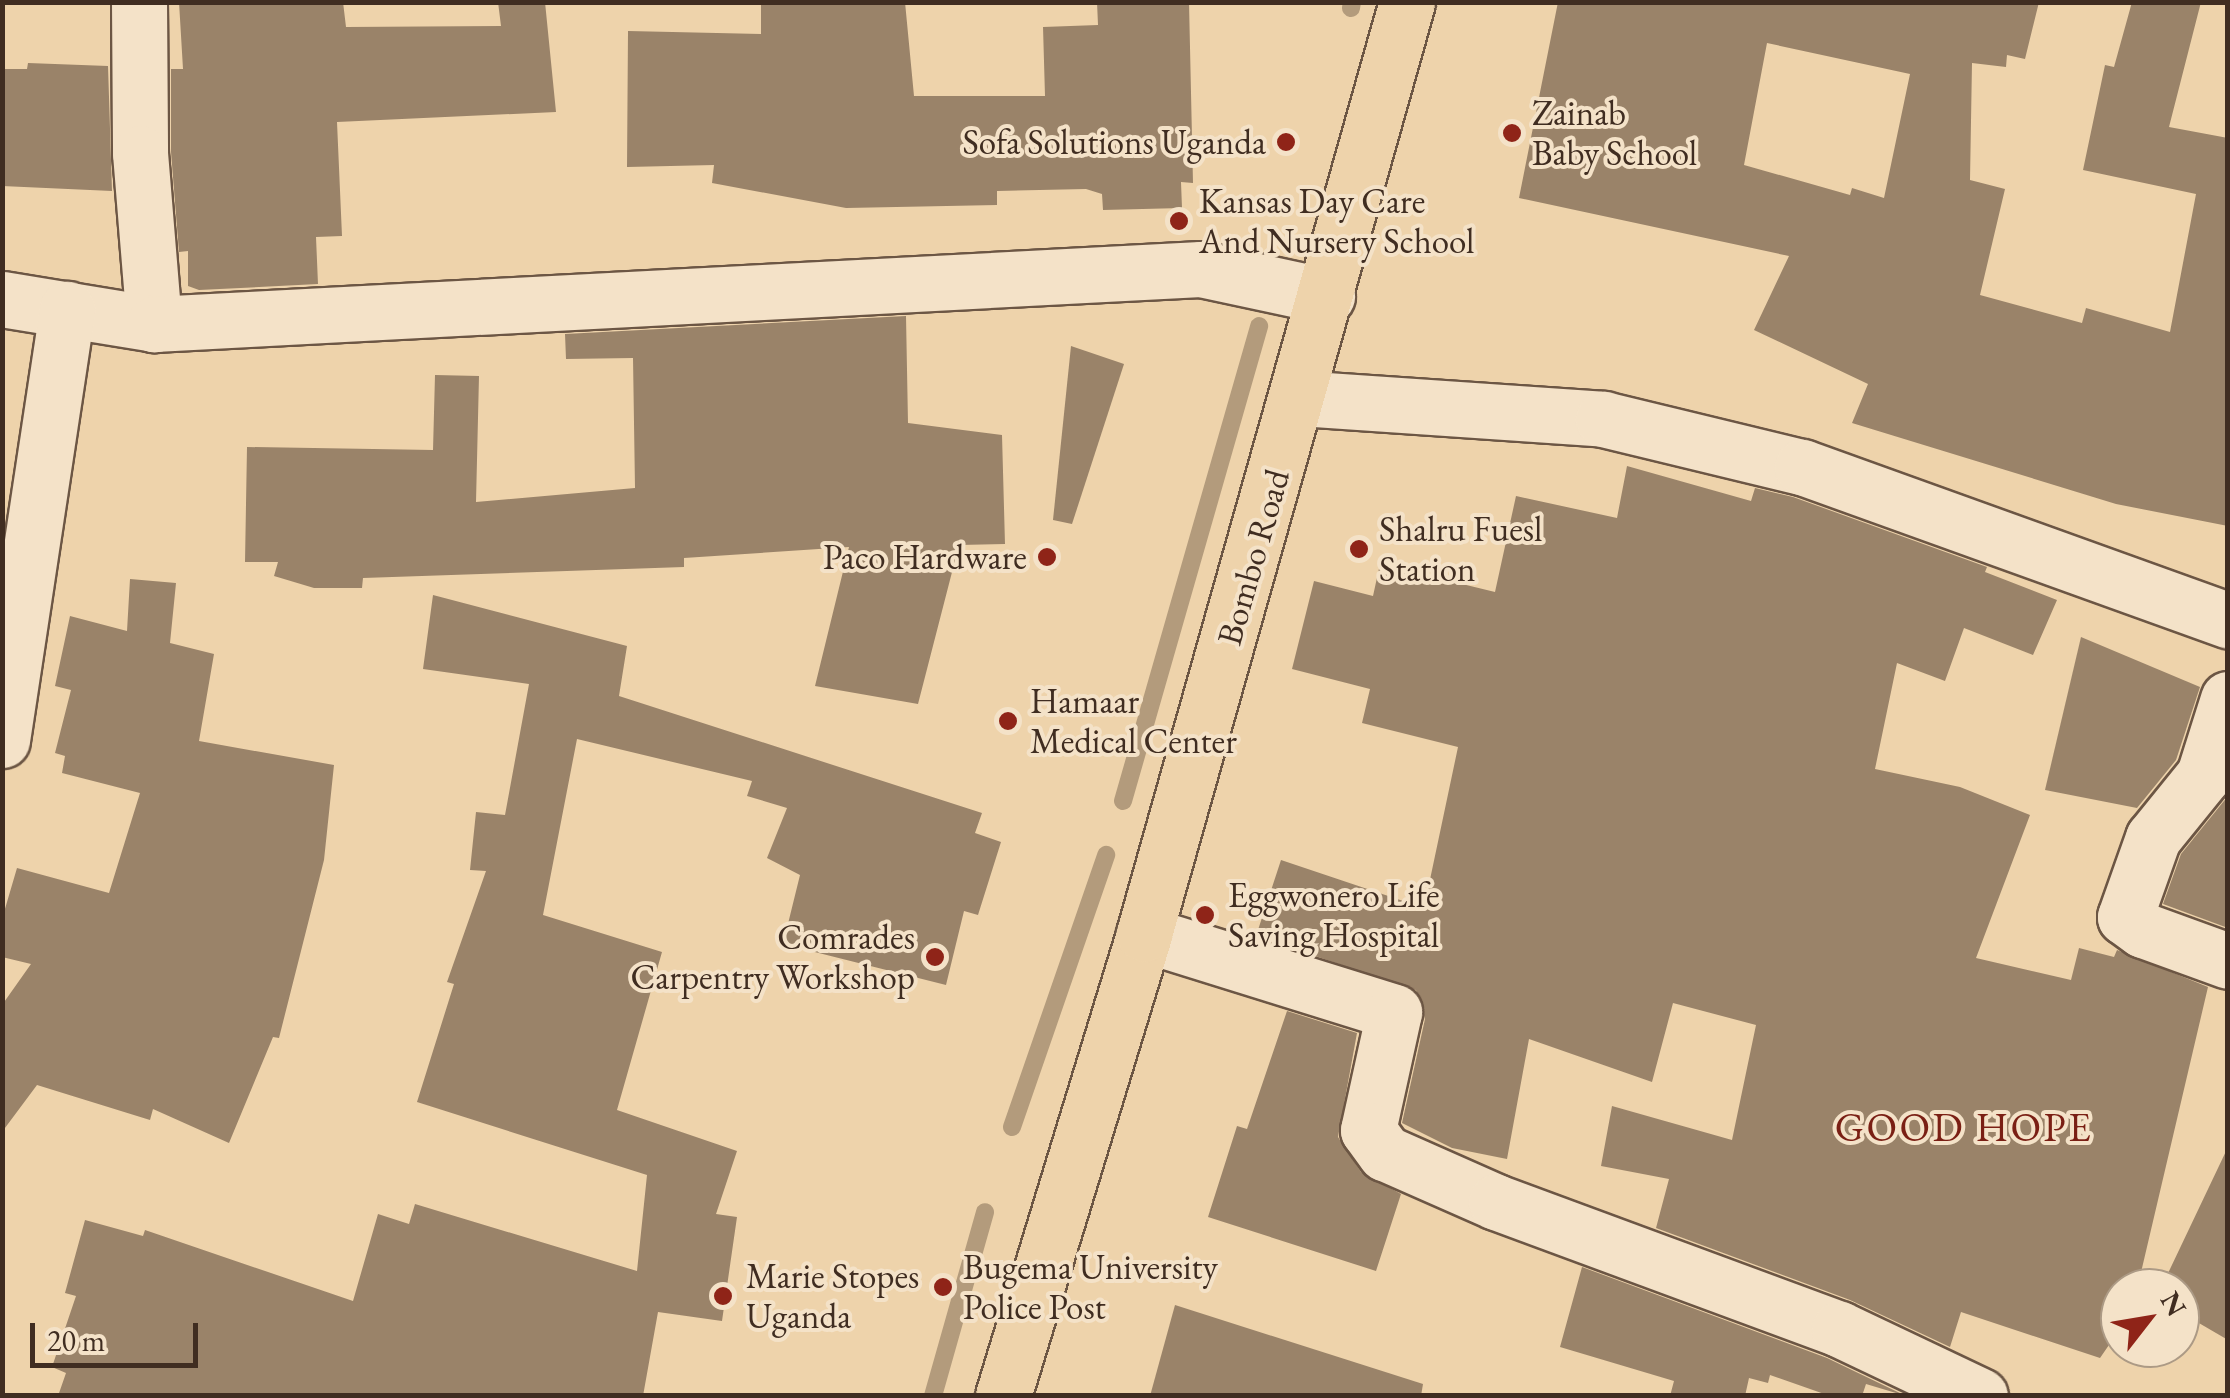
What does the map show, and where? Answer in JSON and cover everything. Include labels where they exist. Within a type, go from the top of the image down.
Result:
[{"type":"main road","name":"Bombo Road","points":[[1003,1396],[1144,934],[1407,2]]},
{"type":"street","points":[[139,2],[140,153],[154,324]]},
{"type":"street","points":[[2,298],[154,324],[1202,269],[1327,296]]},
{"type":"street","points":[[2,740],[11,719],[66,310]]},
{"type":"street","points":[[1298,398],[1621,423],[1802,467],[2228,620]]},
{"type":"street","points":[[2228,698],[2204,775],[2154,838],[2125,917],[2143,930],[2228,961]]},
{"type":"street","points":[[1144,934],[1394,1012],[1368,1130],[1385,1154],[1496,1202],[1839,1328],[1980,1396]]},
{"type":"building","points":[[179,2],[343,2],[346,27],[501,26],[498,2],[545,2],[556,112],[337,122],[342,236],[316,237],[318,284],[199,290],[188,286],[188,251],[179,252],[171,152],[171,69],[183,69]]},
{"type":"building","points":[[761,2],[905,2],[914,96],[1045,96],[1043,27],[1098,25],[1097,2],[1189,2],[1193,183],[1181,182],[1182,208],[1103,210],[1102,194],[1086,189],[997,191],[997,205],[846,208],[712,183],[714,165],[627,167],[628,31],[761,34]]},
{"type":"building","points":[[1558,2],[2039,2],[2025,59],[2007,55],[2006,67],[1972,63],[1970,180],[2005,189],[1980,295],[2082,323],[2086,308],[2170,332],[2196,194],[2083,170],[2105,65],[2114,67],[2132,2],[2201,2],[2169,127],[2228,138],[2228,526],[2116,504],[1852,423],[1868,384],[1754,330],[1789,256],[1519,198]],"holes":[[[1767,43],[1910,74],[1884,198],[1852,188],[1850,195],[1744,165]]]},
{"type":"building","points":[[28,63],[108,66],[112,191],[2,186],[2,69],[27,69]]},
{"type":"building","points":[[906,316],[908,423],[1002,435],[1005,544],[959,545],[918,704],[815,686],[849,547],[684,558],[684,567],[363,578],[362,588],[314,588],[274,576],[278,562],[245,562],[247,447],[433,450],[435,375],[479,376],[476,502],[635,488],[633,358],[566,359],[565,334]]},
{"type":"building","points":[[1071,346],[1124,364],[1072,524],[1053,520]]},
{"type":"building","points":[[1627,466],[1751,501],[1755,488],[1793,497],[1987,567],[1985,572],[2057,600],[2033,655],[1964,628],[1945,681],[1897,663],[1875,769],[1960,787],[2030,815],[1976,958],[2071,980],[2079,948],[2114,957],[2117,950],[2208,987],[2142,1268],[2100,1268],[2100,1358],[1961,1312],[1950,1347],[1850,1300],[1656,1228],[1669,1179],[1601,1166],[1612,1106],[1732,1140],[1756,1025],[1673,1003],[1652,1082],[1529,1039],[1507,1159],[1452,1148],[1402,1123],[1425,1019],[1416,990],[1256,936],[1281,860],[1424,908],[1458,747],[1362,723],[1370,689],[1292,669],[1314,581],[1373,596],[1380,564],[1495,592],[1516,496],[1617,518]]},
{"type":"building","points":[[130,579],[176,583],[170,643],[214,654],[199,741],[334,765],[324,860],[279,1038],[273,1037],[229,1143],[153,1109],[150,1120],[37,1085],[2,1132],[2,1005],[31,964],[2,957],[2,919],[17,868],[109,893],[140,793],[62,773],[65,756],[55,753],[71,690],[55,686],[70,616],[127,631]]},
{"type":"building","points":[[433,595],[627,646],[619,696],[982,813],[975,833],[1001,842],[978,915],[964,911],[946,985],[783,944],[800,875],[767,858],[787,808],[747,796],[752,781],[577,739],[543,915],[662,952],[617,1110],[737,1151],[716,1214],[737,1217],[722,1321],[658,1312],[643,1396],[58,1396],[66,1373],[52,1367],[76,1296],[65,1293],[85,1220],[143,1236],[145,1230],[353,1301],[378,1214],[409,1224],[415,1204],[637,1271],[647,1175],[417,1102],[454,984],[447,982],[486,871],[470,870],[476,812],[505,815],[529,684],[423,669]]},
{"type":"building","points":[[2081,637],[2200,687],[2176,760],[2137,808],[2045,790]]},
{"type":"building","points":[[2228,796],[2228,928],[2163,904],[2181,854]]},
{"type":"building","points":[[1287,1011],[1357,1033],[1338,1137],[1361,1172],[1401,1194],[1376,1271],[1208,1217],[1237,1126],[1247,1129]]},
{"type":"building","points":[[2228,1147],[2228,1340],[2200,1324],[2200,1268],[2171,1268]]},
{"type":"building","points":[[1582,1267],[1827,1358],[1906,1396],[1866,1384],[1862,1396],[1830,1396],[1770,1375],[1768,1383],[1749,1378],[1745,1396],[1670,1396],[1674,1381],[1560,1347]]},
{"type":"building","points":[[1175,1305],[1423,1384],[1421,1396],[1150,1396]]},
{"type":"waterway","points":[[1351,8],[1352,2]]},
{"type":"waterway","points":[[1123,801],[1259,326]]},
{"type":"waterway","points":[[1012,1127],[1106,855]]},
{"type":"waterway","points":[[933,1396],[985,1212]]},
{"type":"place","name":"Zainab Baby School","points":[[1512,133]]},
{"type":"place","name":"Sofa Solutions Uganda","points":[[1286,142]]},
{"type":"place","name":"Kansas Day Care And Nursery School","points":[[1179,221]]},
{"type":"place","name":"Shalru Fuesl Station","points":[[1359,549]]},
{"type":"place","name":"Paco Hardware","points":[[1047,557]]},
{"type":"place","name":"Hamaar Medical Center","points":[[1008,721]]},
{"type":"place","name":"Eggwonero Life Saving Hospital","points":[[1205,915]]},
{"type":"place","name":"Comrades Carpentry Workshop","points":[[935,957]]},
{"type":"place","name":"Bugema University Police Post","points":[[943,1287]]},
{"type":"place","name":"Marie Stopes Uganda","points":[[723,1296]]},
{"type":"district","name":"GOOD HOPE","points":[[1964,1127]]}]
